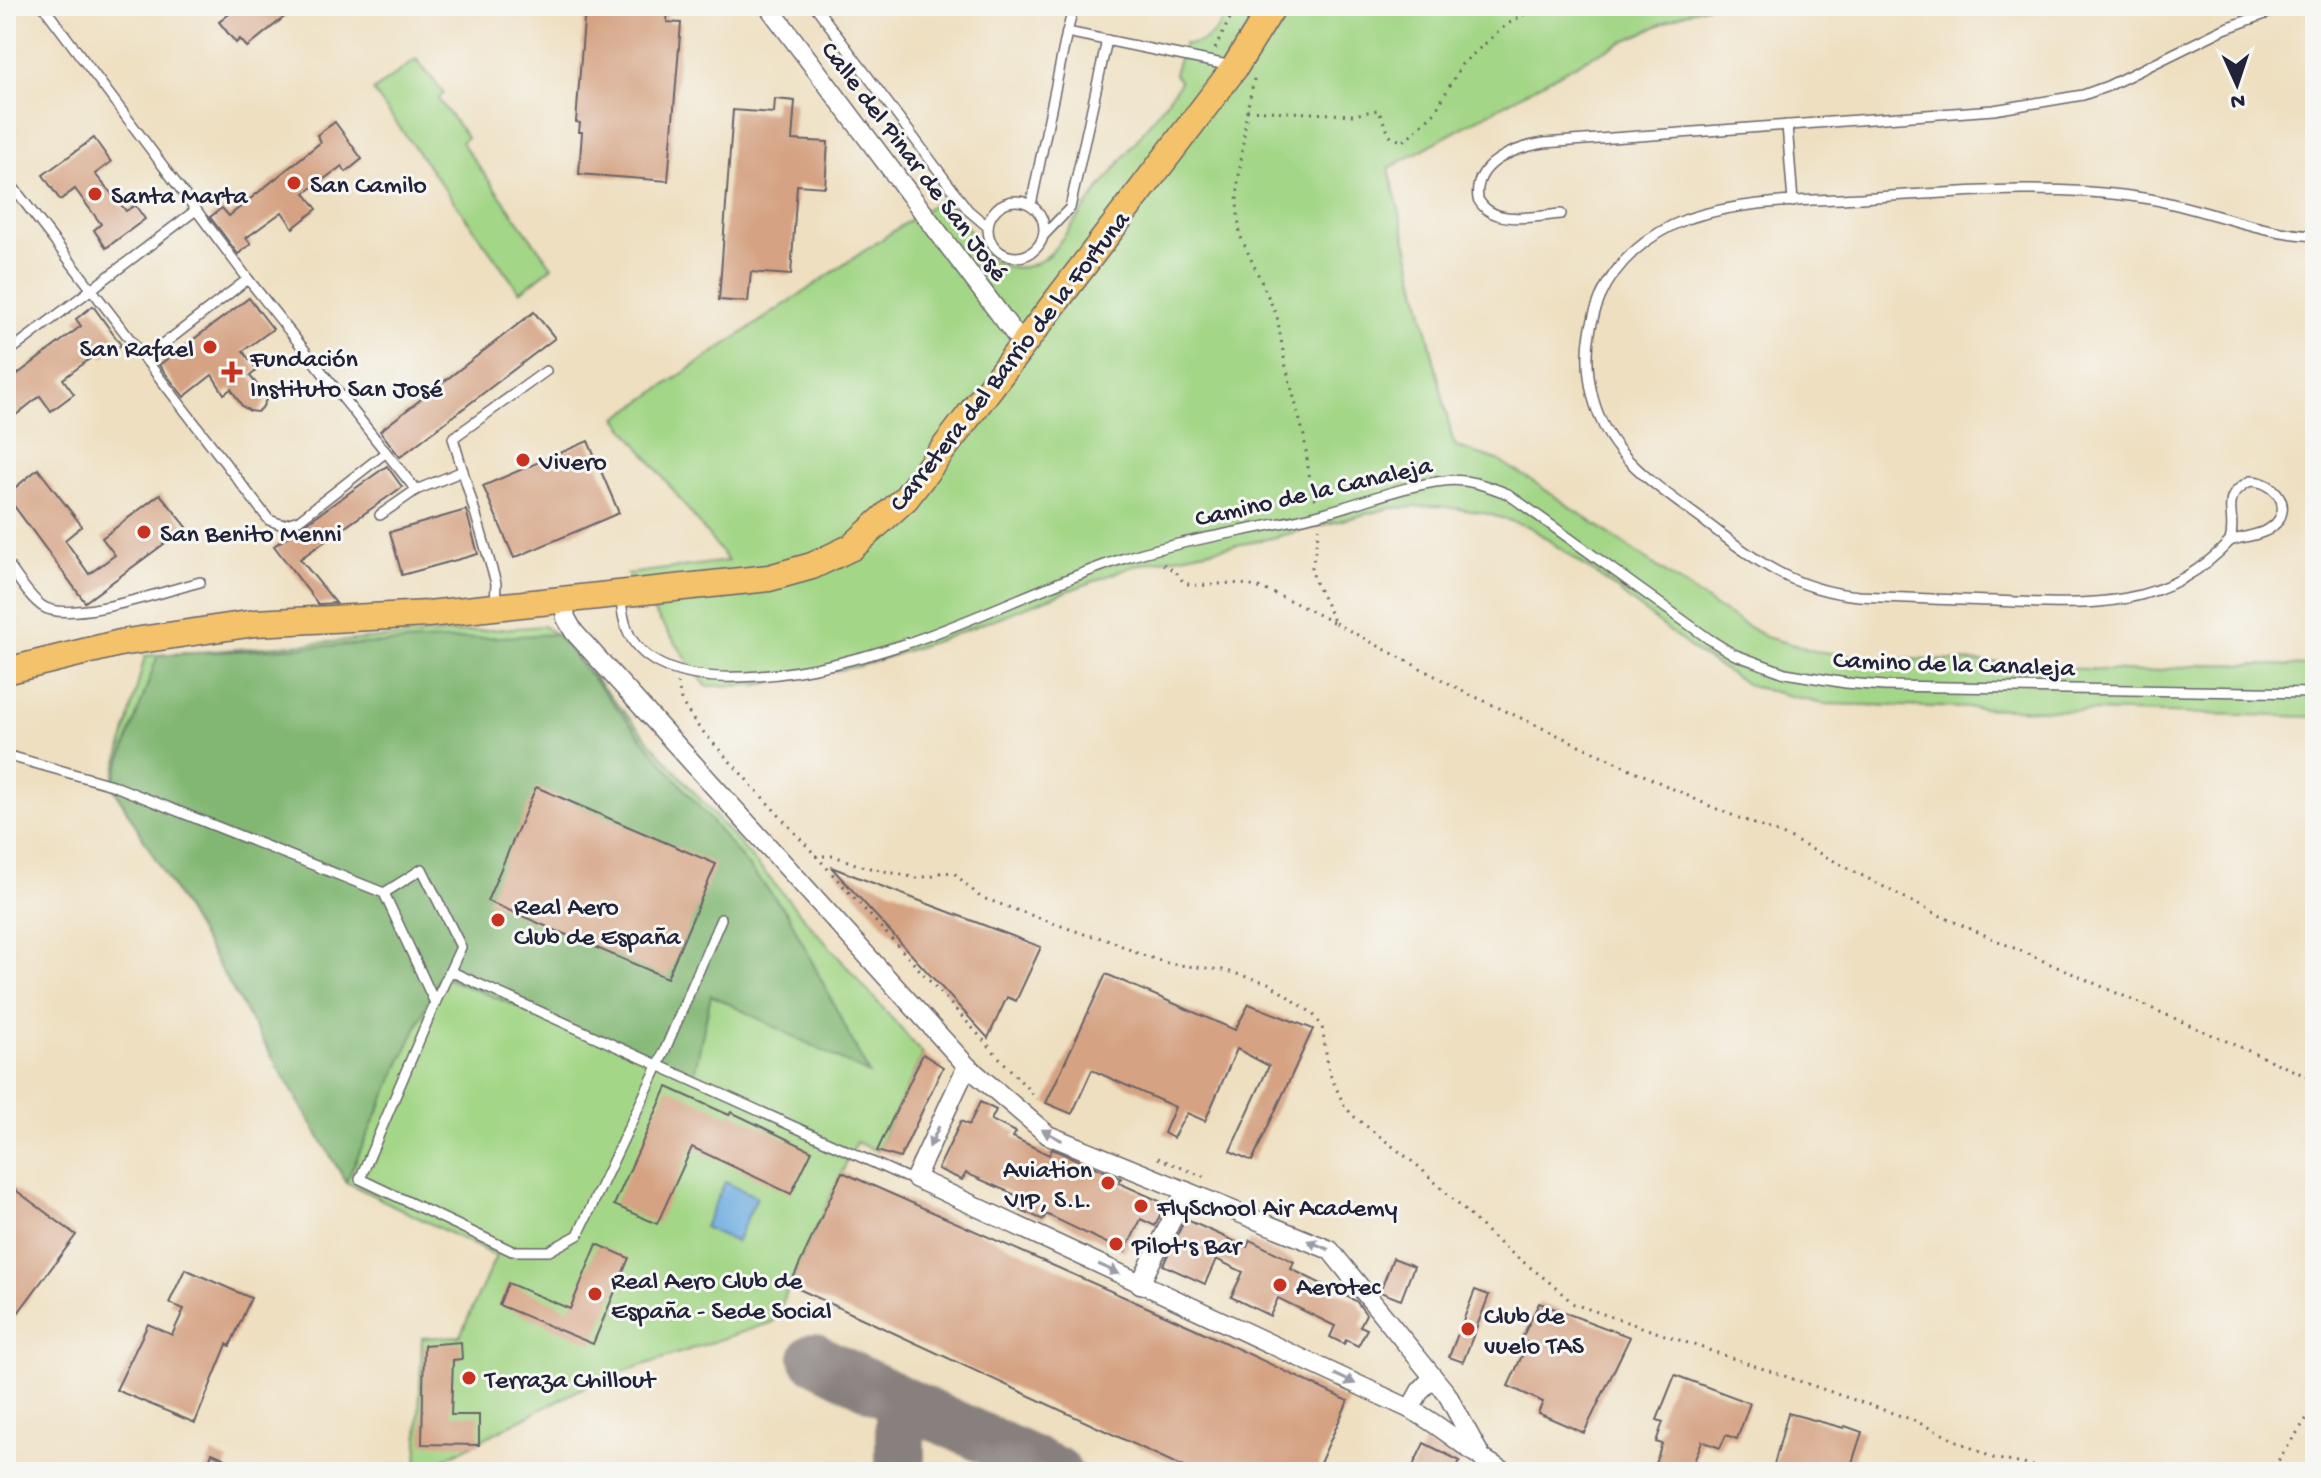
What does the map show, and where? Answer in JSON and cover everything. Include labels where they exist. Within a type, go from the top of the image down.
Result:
[{"type":"main road","name":"Carretera del Barrio de la Fortuna","points":[[6,671],[120,643],[255,623],[428,614],[769,578],[812,566],[852,547],[906,498],[1232,67],[1273,6]]},
{"type":"street","name":"Calle del Pinar de San José","points":[[768,6],[1023,345]]},
{"type":"street","points":[[564,601],[566,618],[574,632],[967,1066],[1048,1135],[1330,1250],[1447,1394],[1453,1424],[1483,1460],[1506,1472]]},
{"type":"street","points":[[967,1066],[915,1178],[1410,1409],[1453,1424]]},
{"type":"street","points":[[1140,1284],[1186,1191]]},
{"type":"street","points":[[1410,1409],[1433,1377]]},
{"type":"lane","points":[[43,6],[248,279],[416,490]]},
{"type":"lane","points":[[815,6],[968,210],[988,227]]},
{"type":"lane","points":[[1031,205],[1074,6]]},
{"type":"lane","points":[[1561,214],[1512,218],[1490,213],[1478,199],[1478,181],[1492,163],[1531,145],[1994,110],[2068,99],[2108,86],[2224,29],[2287,6]]},
{"type":"lane","points":[[1067,32],[1232,67]]},
{"type":"lane","points":[[1044,235],[1041,215],[1022,201],[1003,204],[990,217],[988,236],[994,247],[1010,257],[1020,257],[1034,251],[1044,235],[1070,208],[1107,40]]},
{"type":"lane","points":[[1787,125],[1793,202]]},
{"type":"lane","points":[[6,178],[10,192],[91,290],[269,520],[283,525],[299,520],[385,453]]},
{"type":"lane","points":[[2230,541],[2266,531],[2276,523],[2281,515],[2282,503],[2279,494],[2268,484],[2250,481],[2232,495],[2229,510],[2234,529],[2230,541],[2201,569],[2161,590],[2119,600],[2064,604],[1840,594],[1797,583],[1775,573],[1658,485],[1619,450],[1592,395],[1587,352],[1589,332],[1603,291],[1628,257],[1654,236],[1684,220],[1725,209],[1793,202],[2057,188],[2153,200],[2193,208],[2266,230],[2315,236]]},
{"type":"lane","points":[[6,354],[196,210]]},
{"type":"lane","points":[[144,359],[248,279]]},
{"type":"lane","points":[[495,608],[496,583],[453,438],[546,371]]},
{"type":"lane","points":[[380,515],[416,490],[463,471]]},
{"type":"lane","name":"Camino de la Canaleja","points":[[620,595],[624,624],[630,636],[652,659],[678,672],[725,677],[797,671],[903,645],[1085,573],[1146,553],[1321,514],[1445,481],[1486,485],[1530,507],[1721,647],[1756,664],[1812,679],[1885,686],[2315,693]]},
{"type":"lane","points":[[6,562],[41,606],[68,613],[92,610],[200,582]]},
{"type":"lane","points":[[6,755],[112,785],[384,893],[435,1003]]},
{"type":"lane","points":[[384,893],[422,869],[461,947],[360,1179],[512,1251],[549,1251],[578,1235],[658,1066],[721,919]]},
{"type":"lane","points":[[450,971],[905,1177],[915,1178]]},
{"type":"path","points":[[1236,6],[1232,67],[1253,88],[1247,110],[1237,203],[1240,235],[1277,316],[1285,363],[1304,436],[1310,482],[1321,514],[1312,567],[1314,580],[1335,623]]},
{"type":"path","points":[[1247,110],[1353,115],[1378,110],[1390,136],[1403,142],[1435,112],[1462,64],[1506,25],[1539,6]]},
{"type":"path","points":[[1146,553],[1176,572],[1184,583],[1209,587],[1241,584],[1269,592],[1467,693],[1712,807],[1792,839],[1932,912],[2315,1080]]},
{"type":"path","points":[[678,672],[681,701],[696,724],[1037,1099]]},
{"type":"path","points":[[815,856],[834,856],[861,866],[916,878],[942,872],[954,873],[980,897],[1087,935],[1107,939],[1139,954],[1170,964],[1223,970],[1268,983],[1312,1013],[1322,1026],[1329,1072],[1352,1115],[1418,1166],[1500,1244],[1574,1304],[1913,1420],[1993,1458],[2063,1472]]},
{"type":"path","points":[[1146,1153],[1204,1177]]},
{"type":"path","points":[[2266,1472],[2274,1467],[2315,1406]]},
{"type":"path","points":[[2274,1467],[2293,1466],[2305,1472]]},
{"type":"green space","points":[[1229,6],[1708,6],[1685,13],[1586,59],[1389,168],[1453,441],[1457,447],[1498,460],[1531,480],[1717,608],[1766,637],[1815,651],[1869,658],[2045,664],[2144,672],[2209,664],[2315,666],[2315,717],[1823,704],[1750,686],[1697,653],[1607,582],[1530,527],[1485,513],[1439,506],[1390,508],[1272,538],[1136,565],[942,639],[860,666],[756,685],[706,686],[627,574],[728,561],[617,418],[944,197],[991,259],[1015,267],[1037,263],[1051,253],[1177,87],[1180,81],[1174,73],[1184,44],[1200,42],[1213,34]]},
{"type":"green space","points":[[416,59],[444,93],[438,99],[467,137],[461,142],[552,267],[520,292],[373,91]]},
{"type":"green space","name":"Real Aero Club de España","points":[[543,626],[556,634],[923,1054],[877,1151],[856,1142],[773,1322],[598,1380],[421,1471],[417,1468],[422,1338],[460,1336],[496,1256],[346,1182],[112,785],[145,656]]},
{"type":"green space","points":[[556,634],[788,914],[869,1074],[711,995],[694,1075],[440,976],[346,1182],[112,785],[158,655]]},
{"type":"water","points":[[725,1182],[757,1197],[736,1242],[704,1227]]},
{"type":"building","points":[[240,6],[298,6],[247,47],[240,39],[236,43],[219,22]]},
{"type":"building","points":[[639,6],[668,6],[667,22],[681,23],[668,181],[579,174],[582,132],[579,132],[580,123],[576,122],[585,8],[638,12]]},
{"type":"building","points":[[775,99],[795,101],[792,140],[828,142],[825,187],[797,185],[791,275],[751,272],[748,302],[719,300],[733,110],[774,113]]},
{"type":"building","name":"San Camilo","points":[[335,122],[362,159],[346,172],[342,166],[305,193],[317,209],[293,228],[282,212],[246,238],[251,244],[238,254],[210,217],[222,208],[229,216],[321,142],[317,135]]},
{"type":"building","name":"Santa Marta","points":[[94,138],[111,162],[95,174],[126,211],[135,205],[145,219],[106,248],[94,230],[101,224],[75,189],[60,200],[43,175]]},
{"type":"building","name":"San Rafael","points":[[249,298],[273,329],[243,351],[257,370],[250,376],[264,393],[266,400],[262,408],[257,412],[242,406],[231,389],[224,394],[212,375],[184,397],[159,365]]},
{"type":"building","points":[[93,306],[121,345],[104,357],[99,352],[63,379],[74,394],[51,411],[40,396],[6,423],[6,383],[81,326],[76,319]]},
{"type":"building","points":[[534,312],[555,338],[400,457],[380,431]]},
{"type":"building","points":[[588,441],[619,513],[514,558],[483,486]]},
{"type":"building","points":[[387,466],[402,487],[300,559],[336,603],[318,604],[274,546]]},
{"type":"building","name":"San Benito Menni","points":[[38,469],[82,526],[65,540],[89,574],[115,555],[102,538],[160,494],[187,527],[85,602],[6,495]]},
{"type":"building","points":[[466,510],[478,554],[402,575],[390,532]]},
{"type":"building","points":[[536,787],[716,864],[667,978],[487,901]]},
{"type":"building","points":[[831,867],[1041,947],[1016,1001],[1007,997],[988,1038]]},
{"type":"building","points":[[1106,974],[1235,1030],[1249,1004],[1313,1029],[1252,1161],[1230,1151],[1269,1066],[1237,1049],[1205,1121],[1187,1113],[1173,1138],[1164,1133],[1175,1107],[1092,1070],[1072,1114],[1046,1103]]},
{"type":"building","points":[[923,1054],[943,1067],[900,1158],[877,1151]]},
{"type":"building","points":[[667,1087],[729,1115],[731,1112],[812,1151],[791,1194],[692,1147],[657,1224],[614,1205]]},
{"type":"building","points":[[980,1102],[996,1110],[991,1120],[1016,1132],[1013,1137],[1049,1155],[1052,1149],[1121,1178],[1119,1183],[1166,1204],[1155,1226],[1141,1219],[1125,1252],[1046,1214],[1043,1220],[1015,1207],[1020,1197],[966,1173],[962,1180],[938,1169],[961,1121],[969,1125]]},
{"type":"building","points":[[842,1172],[1194,1328],[1348,1401],[1316,1472],[1194,1472],[790,1285]]},
{"type":"building","points":[[6,1183],[76,1235],[6,1329]]},
{"type":"building","name":"Aerotec","points":[[1185,1219],[1247,1247],[1250,1240],[1294,1262],[1291,1269],[1356,1301],[1366,1314],[1360,1326],[1367,1329],[1358,1346],[1330,1337],[1335,1326],[1278,1298],[1270,1316],[1231,1297],[1243,1272],[1216,1259],[1205,1284],[1163,1265]]},
{"type":"building","name":"Real Aero Club de España - Sede Social","points":[[597,1244],[629,1258],[593,1344],[499,1305],[508,1283],[570,1309]]},
{"type":"building","points":[[1393,1258],[1414,1266],[1401,1300],[1380,1292]]},
{"type":"building","points":[[185,1269],[251,1298],[230,1346],[227,1344],[195,1423],[116,1390],[148,1324],[172,1335],[184,1309],[169,1303]]},
{"type":"building","points":[[1475,1290],[1489,1295],[1463,1362],[1449,1357]]},
{"type":"building","points":[[1539,1303],[1630,1337],[1584,1433],[1538,1413],[1543,1402],[1508,1386],[1528,1343],[1521,1340]]},
{"type":"building","points":[[461,1342],[462,1359],[453,1360],[451,1415],[479,1415],[479,1445],[422,1444],[424,1345]]},
{"type":"building","points":[[1675,1375],[1750,1403],[1737,1439],[1726,1435],[1720,1448],[1702,1441],[1690,1472],[1674,1472],[1655,1464],[1662,1444],[1656,1442],[1663,1422],[1657,1420]]},
{"type":"building","points":[[1788,1413],[1862,1432],[1849,1472],[1772,1472]]},
{"type":"building","points":[[1424,1443],[1460,1461],[1454,1472],[1410,1472]]},
{"type":"building","points":[[212,1453],[228,1460],[223,1472],[204,1472]]},
{"type":"taxiway","points":[[814,1358],[891,1396],[900,1409],[900,1472]]},
{"type":"taxiway","points":[[891,1396],[1057,1472]]},
{"type":"place","name":"San Camilo","points":[[294,183]]},
{"type":"place","name":"Santa Marta","points":[[95,194]]},
{"type":"place","name":"San Rafael","points":[[210,347]]},
{"type":"place","name":"Fundación Instituto San José","points":[[232,372]]},
{"type":"place","name":"Vivero","points":[[523,460]]},
{"type":"place","name":"San Benito Menni","points":[[144,532]]},
{"type":"place","name":"Real Aero Club de España","points":[[498,920]]},
{"type":"place","name":"Aviation VIP, S.L.","points":[[1108,1183]]},
{"type":"place","name":"FlySchool Air Academy","points":[[1141,1206]]},
{"type":"place","name":"Pilot's Bar","points":[[1116,1244]]},
{"type":"place","name":"Aerotec","points":[[1280,1285]]},
{"type":"place","name":"Real Aero Club de España - Sede Social","points":[[595,1294]]},
{"type":"place","name":"Club de vuelo TAS","points":[[1468,1329]]},
{"type":"place","name":"Terraza Chillout","points":[[469,1378]]}]
